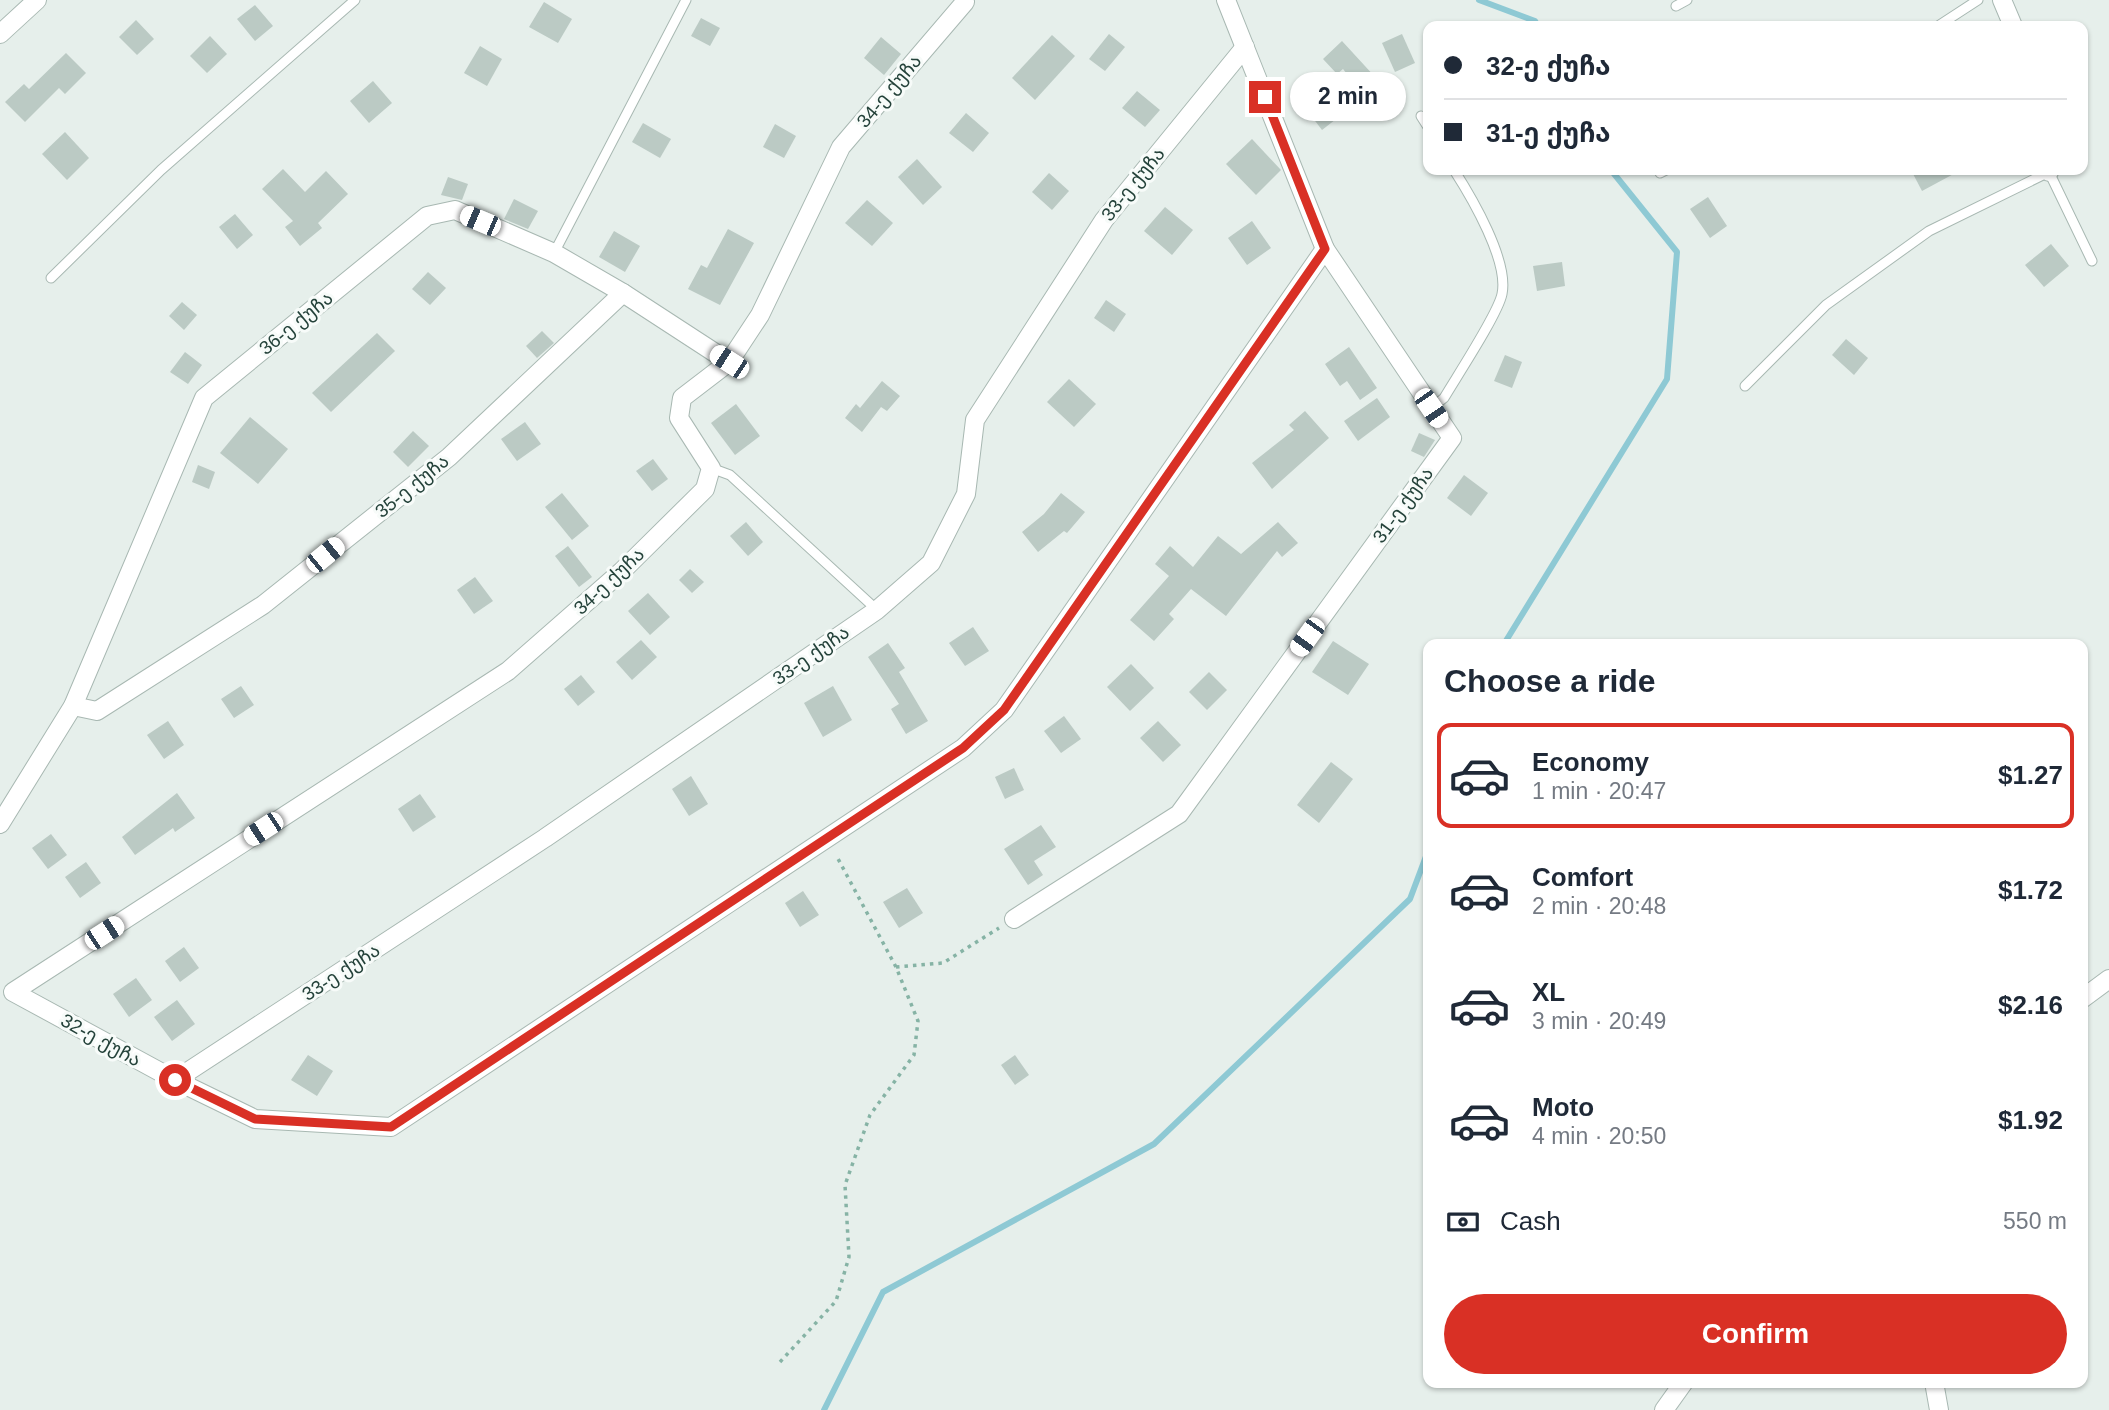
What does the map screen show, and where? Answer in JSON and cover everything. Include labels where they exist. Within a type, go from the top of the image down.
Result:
[{"type":"street","points":[[0,34],[37,0]]},
{"type":"street","name":"31-ე ქუჩა","points":[[1014,919],[1179,814],[1452,438],[1325,249],[1226,0]]},
{"type":"street","points":[[2002,0],[2010,21]]},
{"type":"street","name":"34-ე ქუჩა","points":[[13,992],[508,671],[622,571],[705,489],[710,468],[680,418],[682,398],[729,362],[760,315],[841,147],[964,1]]},
{"type":"street","name":"33-ე ქუჩა","points":[[175,1080],[545,838],[877,610],[931,563],[966,494],[975,420],[1104,220],[1245,47]]},
{"type":"street","name":"36-ე ქუჩა","points":[[0,824],[73,706],[204,398],[427,216],[455,210],[554,253],[623,293]]},
{"type":"street","name":"32-ე ქუჩა","points":[[13,992],[175,1080],[255,1119],[391,1127],[963,748],[1004,710],[1325,249]]},
{"type":"street","points":[[623,293],[729,362]]},
{"type":"street","name":"35-ე ქუჩა","points":[[73,706],[97,711],[263,605],[449,457],[623,293]]},
{"type":"street","points":[[2088,995],[2109,979]]},
{"type":"street","points":[[1664,1410],[1680,1388]]},
{"type":"street","points":[[1935,1388],[1939,1410]]},
{"type":"lane","points":[[51,278],[161,170],[355,0]]},
{"type":"lane","points":[[554,253],[686,0]]},
{"type":"lane","points":[[1676,6],[1687,0]]},
{"type":"lane","points":[[1946,21],[1978,0]]},
{"type":"lane","points":[[1431,408],[1444,398],[1502,296],[1504,274],[1472,197],[1457,175]]},
{"type":"lane","points":[[1745,386],[1826,305],[1929,231],[2041,175]]},
{"type":"lane","points":[[2051,175],[2092,261]]},
{"type":"lane","points":[[710,468],[730,475],[877,610]]},
{"type":"path","points":[[780,1362],[836,1301],[849,1257],[845,1185],[870,1115],[914,1055],[918,1021],[896,967],[827,838]]},
{"type":"path","points":[[896,967],[943,963],[1014,919]]},
{"type":"building","points":[[544,2],[572,19],[558,43],[529,27]]},
{"type":"building","points":[[255,5],[273,26],[255,41],[237,19]]},
{"type":"building","points":[[701,18],[720,28],[710,46],[691,36]]},
{"type":"building","points":[[136,20],[154,39],[137,55],[119,37]]},
{"type":"building","points":[[1109,34],[1125,47],[1105,71],[1089,59]]},
{"type":"building","points":[[1402,34],[1415,63],[1395,72],[1382,43]]},
{"type":"building","points":[[1052,35],[1075,56],[1035,100],[1012,78]]},
{"type":"building","points":[[210,36],[227,54],[207,73],[190,56]]},
{"type":"building","points":[[881,37],[901,54],[884,75],[864,58]]},
{"type":"building","points":[[1342,41],[1387,90],[1370,103],[1343,69],[1337,74],[1323,59]]},
{"type":"building","points":[[480,46],[502,59],[487,86],[464,73]]},
{"type":"building","points":[[66,53],[86,73],[65,94],[59,88],[25,122],[5,102],[24,84],[29,89]]},
{"type":"building","points":[[373,81],[392,103],[369,123],[350,101]]},
{"type":"building","points":[[1137,91],[1160,110],[1145,127],[1122,108]]},
{"type":"building","points":[[1324,96],[1340,116],[1322,130],[1306,109]]},
{"type":"building","points":[[966,113],[989,133],[973,152],[949,133]]},
{"type":"building","points":[[643,123],[671,139],[660,158],[632,142]]},
{"type":"building","points":[[775,124],[796,136],[784,158],[763,147]]},
{"type":"building","points":[[65,132],[89,158],[67,180],[42,154]]},
{"type":"building","points":[[1252,139],[1281,170],[1256,195],[1226,164]]},
{"type":"building","points":[[917,159],[942,187],[923,205],[898,177]]},
{"type":"building","points":[[283,169],[305,192],[326,171],[348,194],[318,223],[322,228],[300,246],[285,227],[293,221],[262,189]]},
{"type":"building","points":[[1049,173],[1069,191],[1052,210],[1032,192]]},
{"type":"building","points":[[1914,175],[1952,175],[1922,191]]},
{"type":"building","points":[[448,177],[468,184],[462,200],[441,195]]},
{"type":"building","points":[[1708,197],[1727,226],[1710,238],[1690,209]]},
{"type":"building","points":[[514,199],[538,211],[528,229],[504,219]]},
{"type":"building","points":[[867,200],[893,223],[872,246],[845,223]]},
{"type":"building","points":[[1165,207],[1193,230],[1172,255],[1144,231]]},
{"type":"building","points":[[235,214],[253,235],[237,249],[219,227]]},
{"type":"building","points":[[1252,221],[1271,248],[1247,265],[1228,238]]},
{"type":"building","points":[[728,229],[754,243],[720,305],[688,289],[701,265],[707,268]]},
{"type":"building","points":[[614,231],[640,246],[625,272],[599,257]]},
{"type":"building","points":[[2051,244],[2069,266],[2044,287],[2025,265]]},
{"type":"building","points":[[1562,262],[1565,286],[1537,291],[1533,266]]},
{"type":"building","points":[[428,272],[446,288],[430,305],[412,289]]},
{"type":"building","points":[[1106,300],[1126,314],[1114,332],[1094,318]]},
{"type":"building","points":[[182,302],[197,315],[184,330],[169,316]]},
{"type":"building","points":[[542,331],[554,343],[537,358],[526,346]]},
{"type":"building","points":[[377,333],[395,351],[331,412],[312,393]]},
{"type":"building","points":[[1846,339],[1868,358],[1854,375],[1832,355]]},
{"type":"building","points":[[1349,347],[1377,388],[1360,400],[1347,381],[1340,386],[1325,364]]},
{"type":"building","points":[[185,352],[202,365],[188,384],[170,372]]},
{"type":"building","points":[[1505,355],[1522,362],[1512,388],[1494,381]]},
{"type":"building","points":[[1069,379],[1096,404],[1074,427],[1047,402]]},
{"type":"building","points":[[882,381],[900,396],[887,411],[881,407],[862,432],[845,418],[856,404],[860,408]]},
{"type":"building","points":[[1377,398],[1390,417],[1358,441],[1344,421]]},
{"type":"building","points":[[736,404],[760,436],[735,455],[711,423]]},
{"type":"building","points":[[1305,411],[1329,438],[1272,489],[1252,463],[1294,430],[1289,425]]},
{"type":"building","points":[[250,417],[288,449],[258,484],[220,453]]},
{"type":"building","points":[[525,422],[541,444],[517,461],[501,439]]},
{"type":"building","points":[[413,431],[429,446],[408,467],[393,452]]},
{"type":"building","points":[[1419,433],[1435,440],[1424,457],[1411,451]]},
{"type":"building","points":[[653,459],[668,479],[652,491],[636,471]]},
{"type":"building","points":[[198,465],[215,472],[209,489],[192,482]]},
{"type":"building","points":[[1464,475],[1488,493],[1471,516],[1447,498]]},
{"type":"building","points":[[562,493],[589,526],[572,540],[545,507]]},
{"type":"building","points":[[1061,493],[1085,512],[1067,533],[1064,531],[1038,552],[1022,532],[1044,514]]},
{"type":"building","points":[[746,522],[763,542],[748,556],[730,536]]},
{"type":"building","points":[[1278,522],[1298,543],[1282,557],[1277,551],[1226,616],[1191,589],[1169,614],[1174,619],[1154,641],[1130,620],[1169,576],[1155,564],[1170,546],[1193,567],[1218,536],[1241,554]]},
{"type":"building","points":[[568,546],[592,577],[579,587],[555,556]]},
{"type":"building","points":[[690,569],[704,582],[692,593],[679,580]]},
{"type":"building","points":[[475,577],[493,601],[474,614],[457,590]]},
{"type":"building","points":[[648,593],[670,617],[650,635],[628,611]]},
{"type":"building","points":[[973,627],[989,651],[965,666],[949,643]]},
{"type":"building","points":[[641,640],[657,657],[632,680],[616,662]]},
{"type":"building","points":[[1333,641],[1369,664],[1348,695],[1312,672]]},
{"type":"building","points":[[888,643],[905,668],[899,672],[928,721],[906,734],[891,709],[899,704],[868,657]]},
{"type":"building","points":[[1131,664],[1154,688],[1130,711],[1107,687]]},
{"type":"building","points":[[1209,672],[1227,690],[1207,710],[1189,692]]},
{"type":"building","points":[[581,675],[595,692],[578,706],[564,689]]},
{"type":"building","points":[[241,686],[254,705],[234,718],[221,699]]},
{"type":"building","points":[[833,686],[852,720],[823,737],[804,703]]},
{"type":"building","points":[[1064,716],[1081,739],[1061,753],[1044,731]]},
{"type":"building","points":[[168,721],[184,745],[164,759],[147,735]]},
{"type":"building","points":[[1158,721],[1181,745],[1163,762],[1140,738]]},
{"type":"building","points":[[1331,762],[1353,779],[1319,823],[1297,805]]},
{"type":"building","points":[[1014,768],[1024,790],[1005,799],[995,777]]},
{"type":"building","points":[[691,776],[708,804],[689,816],[672,789]]},
{"type":"building","points":[[177,793],[195,818],[175,832],[173,828],[135,855],[122,837]]},
{"type":"building","points":[[420,794],[436,817],[413,832],[398,809]]},
{"type":"building","points":[[1041,825],[1056,847],[1034,861],[1043,875],[1028,885],[1004,849]]},
{"type":"building","points":[[51,834],[67,855],[48,869],[32,848]]},
{"type":"building","points":[[86,862],[101,883],[80,898],[65,877]]},
{"type":"building","points":[[907,888],[923,913],[899,928],[883,902]]},
{"type":"building","points":[[803,891],[819,915],[800,927],[785,903]]},
{"type":"building","points":[[184,947],[199,968],[180,982],[165,961]]},
{"type":"building","points":[[136,978],[152,1000],[129,1017],[113,994]]},
{"type":"building","points":[[177,1000],[195,1024],[172,1041],[154,1017]]},
{"type":"building","points":[[308,1055],[333,1071],[317,1096],[291,1080]]},
{"type":"building","points":[[1015,1055],[1029,1075],[1015,1085],[1001,1065]]},
{"type":"waterway","points":[[1479,0],[1535,21]]},
{"type":"waterway","points":[[1507,639],[1667,379],[1677,252],[1615,175]]},
{"type":"waterway","points":[[824,1410],[883,1292],[1154,1144],[1410,899],[1423,864]]},
{"type":"route","points":[[175,1080],[255,1119],[391,1127],[963,748],[1004,710],[1325,249],[1265,97]]}]
